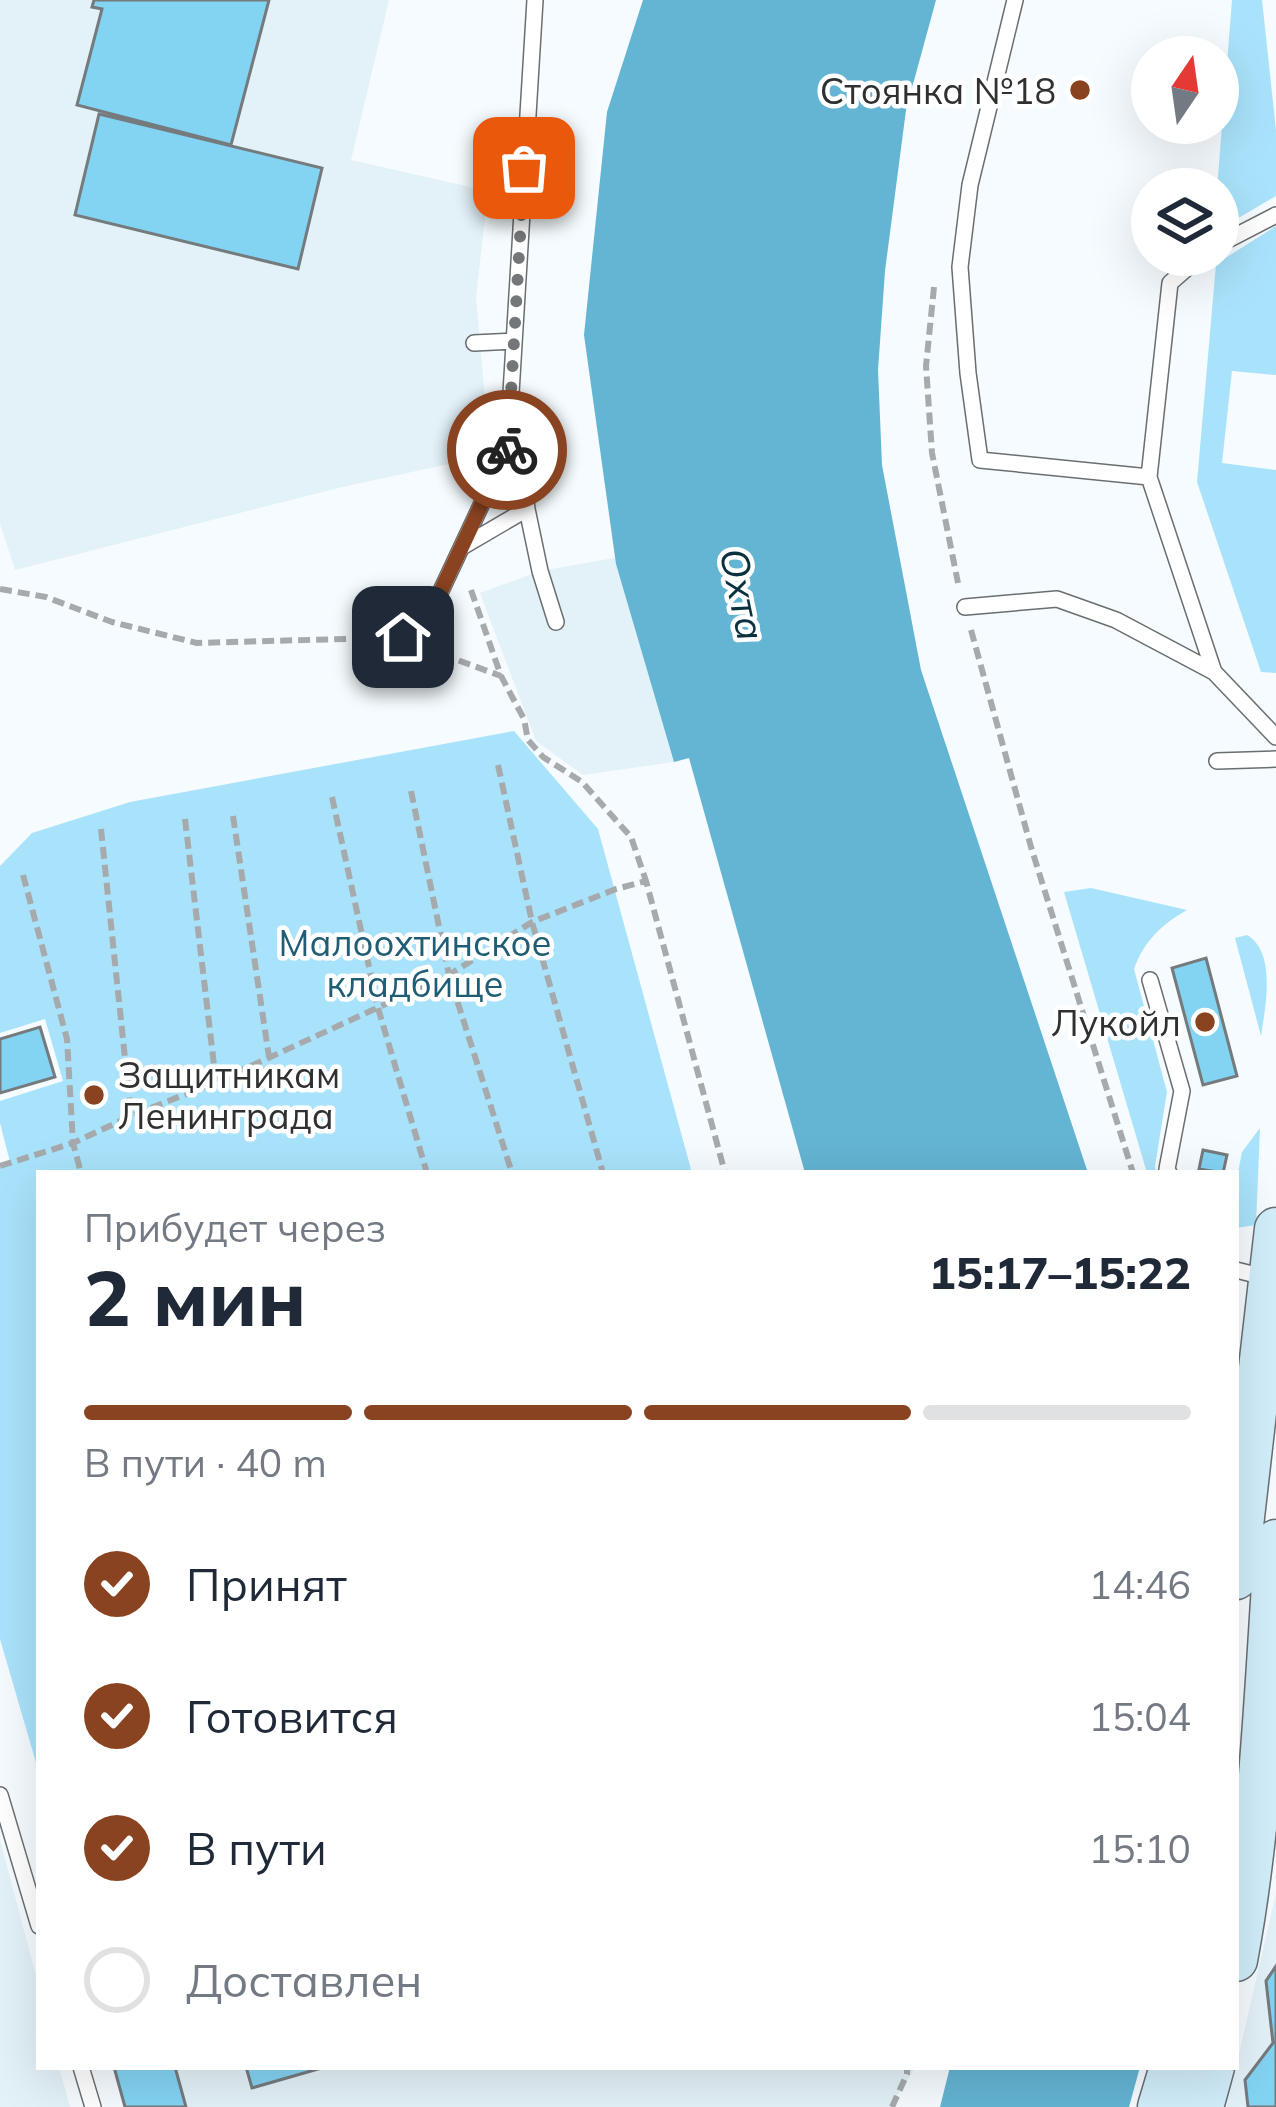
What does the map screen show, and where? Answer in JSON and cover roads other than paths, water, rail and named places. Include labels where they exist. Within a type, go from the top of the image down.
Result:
[{"type":"street","points":[[1239,1535],[1261,1276],[1276,1228]]},
{"type":"street","points":[[1239,1943],[1256,1809],[1276,1541]]},
{"type":"street","points":[[1159,2107],[1170,2070]]},
{"type":"street","points":[[1202,2107],[1212,2070]]},
{"type":"lane","points":[[535,0],[511,393],[527,509],[556,622]]},
{"type":"lane","points":[[1015,0],[970,185],[960,267],[980,460],[1149,477]]},
{"type":"lane","points":[[1239,234],[1276,215]]},
{"type":"lane","points":[[1178,276],[1170,283],[1149,477],[1214,673]]},
{"type":"lane","points":[[474,343],[514,341]]},
{"type":"lane","points":[[403,637],[432,610],[516,430]]},
{"type":"lane","points":[[458,549],[527,509]]},
{"type":"lane","points":[[964,607],[1057,599],[1116,620],[1214,673],[1276,736]]},
{"type":"lane","points":[[1217,760],[1276,759]]},
{"type":"lane","points":[[1150,980],[1182,1091],[1168,1170]]},
{"type":"lane","points":[[0,1795],[36,1916]]},
{"type":"lane","points":[[82,2070],[93,2107]]},
{"type":"water","name":"Охта","points":[[643,0],[936,0],[906,110],[885,271],[878,370],[882,465],[921,670],[1087,1170],[804,1170],[689,758],[674,762],[616,564],[584,335],[607,112]]},
{"type":"water","points":[[949,2070],[1139,2070],[1129,2107],[940,2107]]},
{"type":"place","name":"Стоянка №18","points":[[1080,90]]},
{"type":"place","name":"Лукойл","points":[[1205,1022]]},
{"type":"place","name":"Защитникам Ленинграда","points":[[94,1095]]},
{"type":"park label","name":"Малоохтинское кладбище","points":[[415,962]]}]
